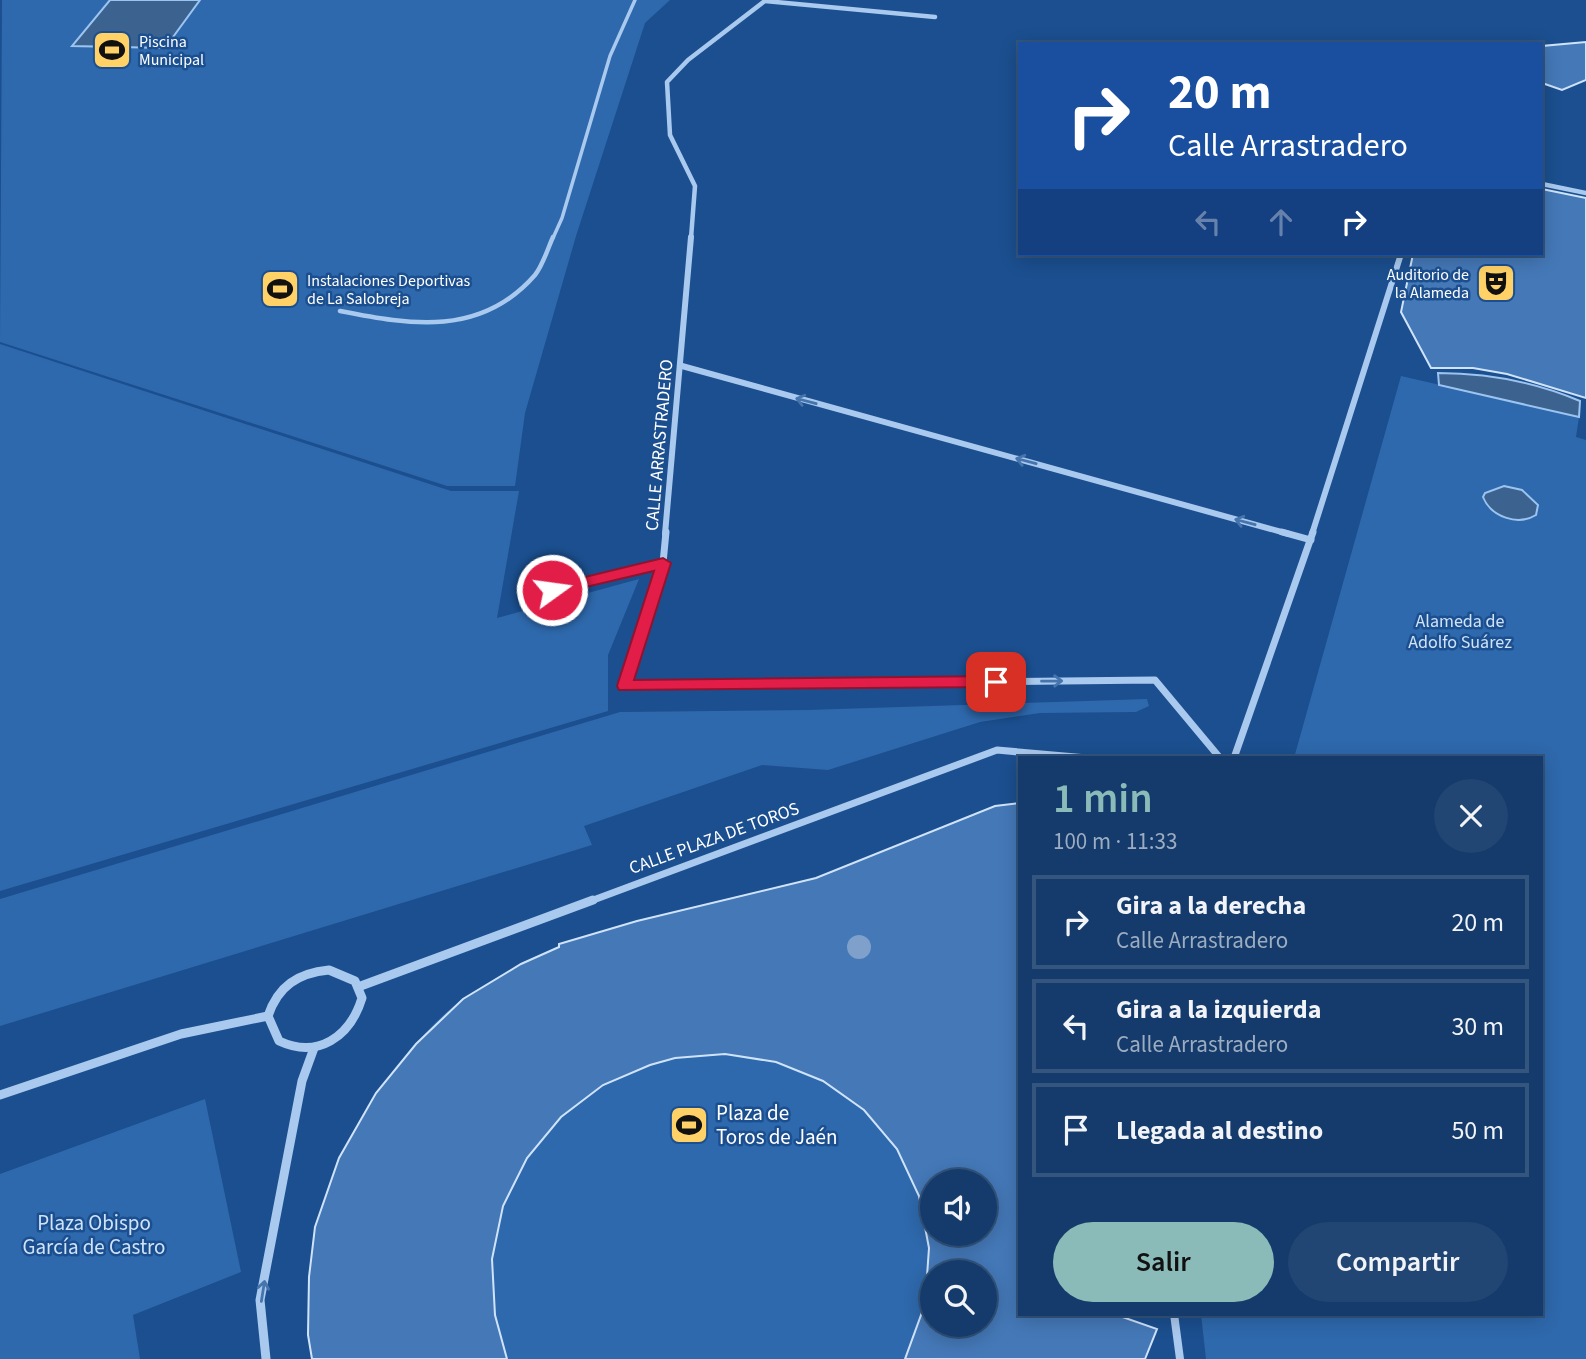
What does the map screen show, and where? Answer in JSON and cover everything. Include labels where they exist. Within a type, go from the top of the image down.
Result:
[{"type":"street","points":[[765,1],[935,17]]},
{"type":"street","name":"CALLE ARRASTRADERO","points":[[765,1],[688,60],[667,82],[670,135],[695,186],[682,366],[663,563],[625,686],[1155,680],[1218,756]]},
{"type":"street","points":[[1543,184],[1586,193]]},
{"type":"street","points":[[1235,756],[1311,540],[1400,256]]},
{"type":"street","points":[[682,366],[1311,540]]},
{"type":"street","name":"CALLE PLAZA DE TOROS","points":[[358,988],[997,750],[1064,756]]},
{"type":"street","points":[[329,970],[341,972],[358,988],[361,999],[353,1024],[329,1044],[314,1048],[284,1044],[275,1036],[268,1016],[278,992],[307,973],[329,970]]},
{"type":"street","points":[[0,1095],[181,1034],[268,1016]]},
{"type":"street","points":[[266,1359],[260,1300],[302,1080],[314,1048]]},
{"type":"street","points":[[1174,1316],[1180,1359]]},
{"type":"lane","points":[[340,311],[390,321],[453,323],[500,305],[536,274],[562,218],[610,56],[635,0]]},
{"type":"lane","points":[[552,590],[663,563]]},
{"type":"green space","name":"Instalaciones Deportivas de La Salobreja","points":[[2,0],[670,0],[645,23],[576,236],[525,413],[515,486],[447,486],[0,342]]},
{"type":"green space","points":[[0,344],[451,491],[519,491],[497,618],[639,579],[608,655],[608,711],[0,891]]},
{"type":"green space","name":"Alameda de Adolfo Suárez","points":[[1401,376],[1579,417],[1576,437],[1586,440],[1586,1359],[1206,1359],[1201,1316],[1543,1316],[1543,756],[1295,756]]},
{"type":"green space","points":[[1147,699],[1149,706],[1136,712],[1040,713],[980,722],[828,770],[762,765],[584,826],[592,845],[0,1026],[0,899],[620,712],[807,710]]},
{"type":"green space","name":"Plaza de Toros de Jaén","points":[[579,939],[1010,1016],[1018,1027],[1018,1316],[1121,1316],[1157,1329],[1145,1359],[312,1359],[308,1318],[314,1238],[338,1164],[376,1095],[401,1062],[447,1012],[492,981]]},
{"type":"green space","name":"Plaza Obispo García de Castro","points":[[205,1099],[241,1272],[133,1315],[140,1359],[0,1359],[0,1174]]},
{"type":"shaded area","points":[[110,0],[200,0],[165,48],[72,46]]},
{"type":"shaded area","points":[[1438,373],[1493,377],[1546,389],[1580,401],[1579,417],[1439,385]]},
{"type":"shaded area","points":[[1504,486],[1522,490],[1538,505],[1536,515],[1521,520],[1506,518],[1492,510],[1483,497],[1485,493]]},
{"type":"building","points":[[1586,42],[1586,80],[1562,90],[1543,83],[1543,46]]},
{"type":"building","name":"Auditorio de la Alameda","points":[[1543,189],[1586,198],[1586,398],[1507,374],[1473,368],[1431,368],[1401,312],[1413,256],[1543,256]]},
{"type":"building","points":[[1018,803],[1018,1316],[1120,1316],[1157,1329],[1145,1359],[905,1359],[920,1318],[920,1337],[997,1337],[997,1260],[928,1260],[929,1246],[997,1246],[997,1169],[920,1169],[920,1201],[897,1149],[864,1110],[823,1081],[776,1062],[725,1054],[675,1058],[650,1065],[603,1085],[561,1117],[527,1158],[503,1206],[492,1259],[495,1315],[507,1359],[312,1359],[308,1335],[309,1277],[315,1227],[339,1158],[376,1093],[416,1044],[463,999],[521,964],[559,947],[559,944],[637,921],[816,878],[995,806]]},
{"type":"place","name":"Piscina Municipal","points":[[112,50]]},
{"type":"place","name":"Auditorio de la Alameda","points":[[1496,283]]},
{"type":"place","name":"Instalaciones Deportivas de La Salobreja","points":[[280,289]]},
{"type":"place","name":"Plaza de Toros de Jaén","points":[[689,1125]]},
{"type":"route","points":[[552,590],[663,563],[625,686],[996,682]]}]
